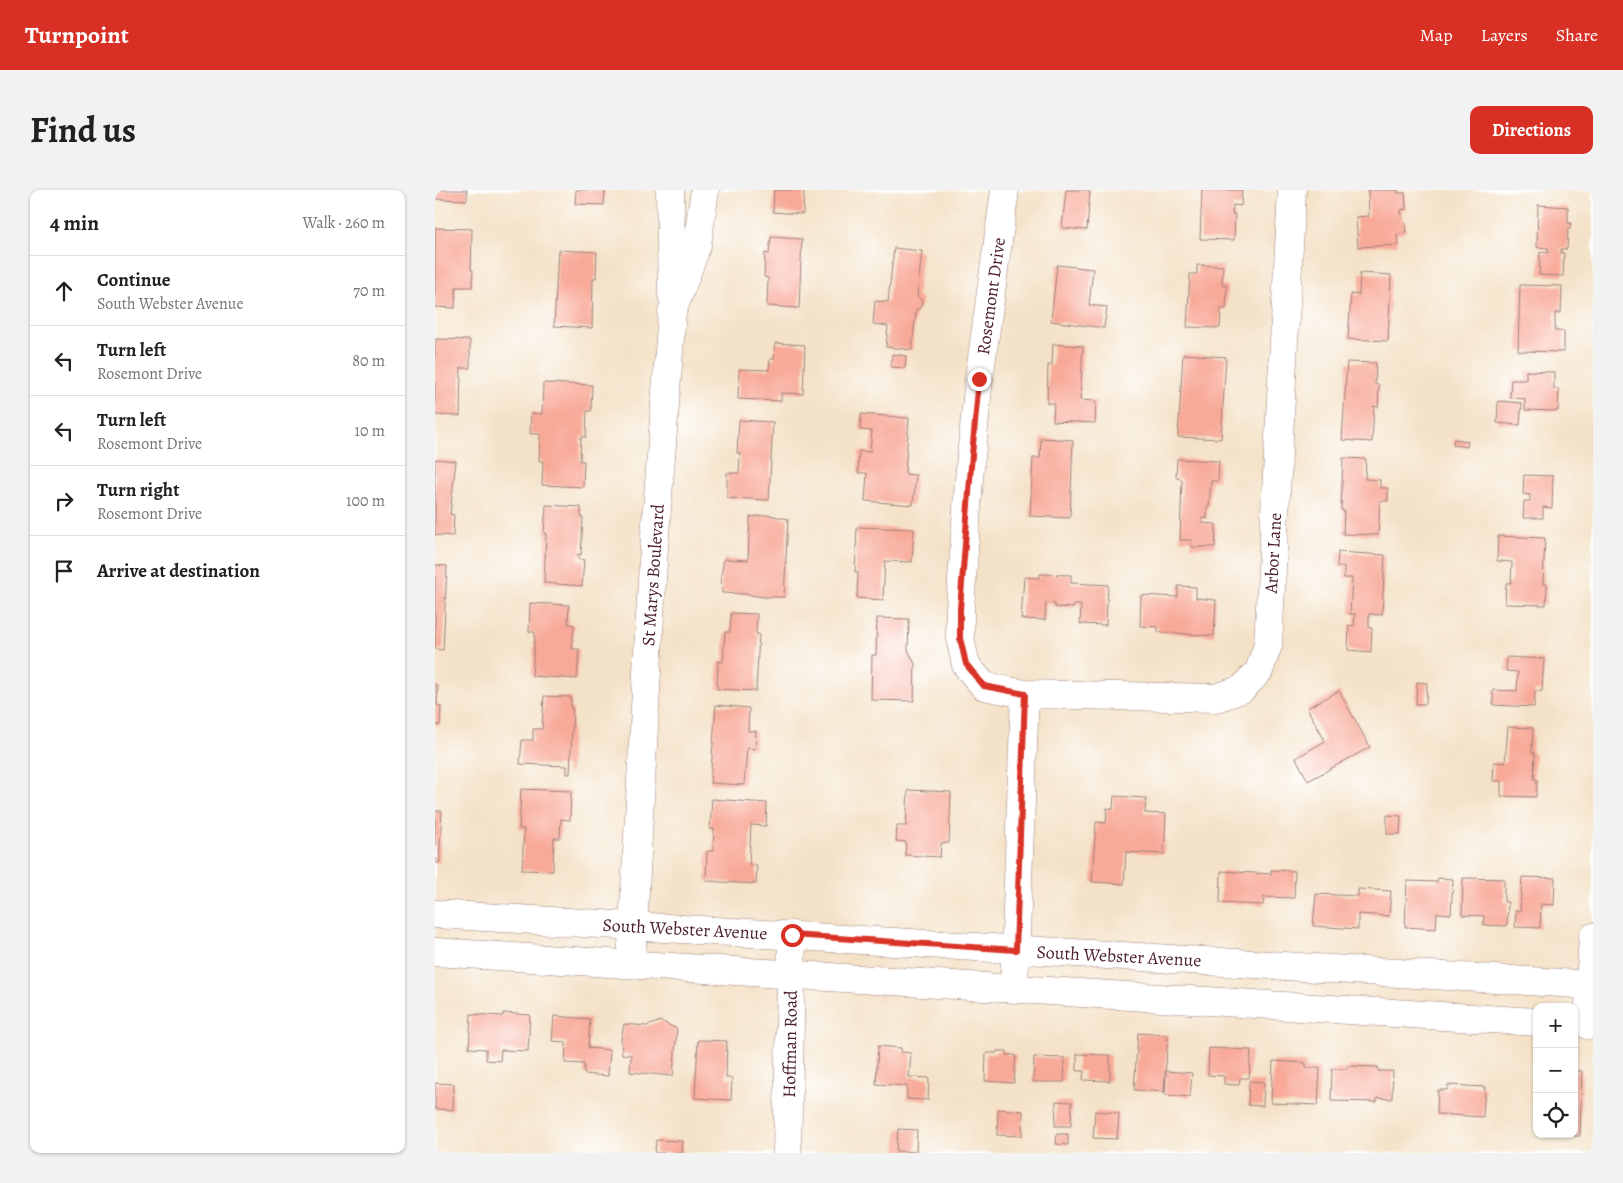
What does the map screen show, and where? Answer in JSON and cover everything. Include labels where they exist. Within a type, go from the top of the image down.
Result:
[{"type":"street","points":[[670,190],[672,312]]},
{"type":"street","name":"St Marys Boulevard","points":[[631,964],[653,562],[672,312],[697,245],[705,190]]},
{"type":"street","name":"Rosemont Drive","points":[[1005,190],[978,389],[960,609],[960,638],[966,664],[984,686],[1025,694]]},
{"type":"street","name":"Arbor Lane","points":[[1025,694],[1216,698],[1241,689],[1259,671],[1268,645],[1293,190]]},
{"type":"street","points":[[1014,988],[1025,694]]},
{"type":"street","name":"South Webster Avenue","points":[[435,914],[1592,985]]},
{"type":"street","name":"Hoffman Road","points":[[787,1153],[792,935]]},
{"type":"street","points":[[1585,1025],[1592,985],[1593,936]]},
{"type":"street","points":[[435,952],[1533,1022]]},
{"type":"building","points":[[435,190],[467,190],[467,200],[435,199]]},
{"type":"building","points":[[576,190],[605,190],[604,205],[575,204]]},
{"type":"building","points":[[774,190],[804,190],[803,214],[773,212]]},
{"type":"building","points":[[1066,190],[1090,190],[1087,230],[1062,228]]},
{"type":"building","points":[[1202,190],[1242,190],[1241,206],[1233,205],[1232,214],[1235,214],[1234,240],[1200,239]]},
{"type":"building","points":[[1368,190],[1398,190],[1398,193],[1405,193],[1406,209],[1401,210],[1406,231],[1402,234],[1397,234],[1398,245],[1358,247],[1356,217],[1369,216]]},
{"type":"building","points":[[1538,205],[1568,207],[1568,223],[1571,223],[1570,229],[1568,229],[1567,249],[1561,249],[1561,253],[1564,253],[1563,276],[1539,275],[1540,252],[1548,253],[1548,248],[1537,247]]},
{"type":"building","points":[[435,228],[472,229],[472,287],[456,287],[455,308],[435,307]]},
{"type":"building","points":[[771,237],[802,239],[799,308],[767,306],[768,278],[764,277],[765,253],[769,254]]},
{"type":"building","points":[[894,248],[922,251],[917,296],[921,299],[922,303],[920,308],[916,310],[912,350],[886,347],[888,326],[873,324],[875,301],[888,302]]},
{"type":"building","points":[[558,250],[597,252],[596,278],[593,278],[592,328],[554,326]]},
{"type":"building","points":[[1057,265],[1093,269],[1089,305],[1107,307],[1104,328],[1051,321]]},
{"type":"building","points":[[1197,265],[1223,266],[1222,285],[1227,286],[1226,309],[1221,309],[1220,328],[1187,327],[1190,274],[1197,274]]},
{"type":"building","points":[[1360,273],[1391,275],[1388,341],[1348,339],[1351,294],[1359,295]]},
{"type":"building","points":[[1520,285],[1562,286],[1561,313],[1555,313],[1555,331],[1564,331],[1564,352],[1518,351]]},
{"type":"building","points":[[435,339],[470,340],[470,368],[461,368],[460,416],[435,415]]},
{"type":"building","points":[[775,343],[805,345],[803,394],[781,393],[781,401],[738,399],[739,369],[769,370],[770,359],[774,359]]},
{"type":"building","points":[[1053,344],[1083,346],[1080,400],[1096,401],[1095,423],[1053,421],[1054,403],[1047,403],[1048,365],[1052,365]]},
{"type":"building","points":[[892,354],[906,356],[905,368],[891,367]]},
{"type":"building","points":[[1183,354],[1226,357],[1221,439],[1178,437]]},
{"type":"building","points":[[1347,362],[1376,363],[1375,384],[1379,385],[1378,407],[1374,406],[1372,442],[1342,440]]},
{"type":"building","points":[[1526,371],[1554,372],[1554,389],[1559,389],[1558,411],[1525,410],[1525,399],[1510,398],[1511,380],[1526,380]]},
{"type":"building","points":[[543,383],[592,385],[591,411],[587,411],[586,437],[581,437],[580,461],[584,461],[583,487],[542,485],[543,461],[539,461],[540,434],[530,434],[531,413],[542,414]]},
{"type":"building","points":[[1498,401],[1522,403],[1520,425],[1497,423]]},
{"type":"building","points":[[861,414],[909,418],[905,474],[916,475],[913,505],[865,501],[867,473],[858,473],[859,451],[870,452],[872,431],[860,430]]},
{"type":"building","points":[[739,420],[773,422],[769,500],[727,498],[727,473],[739,473],[740,453],[737,453]]},
{"type":"building","points":[[1041,438],[1073,440],[1070,518],[1030,516],[1033,458],[1040,458]]},
{"type":"building","points":[[1454,439],[1468,441],[1467,447],[1453,445]]},
{"type":"building","points":[[1343,458],[1366,459],[1365,479],[1380,480],[1380,488],[1388,488],[1388,501],[1380,501],[1378,535],[1343,534],[1344,511],[1341,510]]},
{"type":"building","points":[[435,459],[456,461],[450,514],[454,515],[453,536],[435,535]]},
{"type":"building","points":[[1177,459],[1219,461],[1218,481],[1211,481],[1207,519],[1202,518],[1202,523],[1216,524],[1215,547],[1191,547],[1191,540],[1180,540],[1182,479],[1176,478]]},
{"type":"building","points":[[1524,475],[1553,476],[1552,508],[1543,507],[1543,518],[1523,518],[1524,501],[1530,501],[1530,495],[1523,494]]},
{"type":"building","points":[[546,505],[581,507],[581,517],[583,517],[581,555],[578,554],[578,559],[584,560],[582,586],[544,583]]},
{"type":"building","points":[[769,515],[788,519],[784,597],[722,593],[721,576],[724,559],[748,560],[750,517]]},
{"type":"building","points":[[857,527],[914,529],[912,562],[885,561],[883,600],[857,598],[858,572],[855,572]]},
{"type":"building","points":[[1498,536],[1545,538],[1543,584],[1547,584],[1546,605],[1505,604],[1506,583],[1511,583],[1512,562],[1497,561]]},
{"type":"building","points":[[1338,552],[1385,555],[1382,615],[1369,614],[1369,628],[1372,628],[1371,652],[1348,650],[1349,625],[1354,626],[1355,614],[1350,614],[1352,578],[1344,578],[1344,567],[1337,567]]},
{"type":"building","points":[[435,565],[447,566],[443,650],[435,649]]},
{"type":"building","points":[[1040,574],[1071,575],[1071,583],[1108,585],[1106,625],[1080,624],[1081,605],[1074,605],[1073,608],[1055,607],[1055,604],[1046,603],[1045,620],[1021,619],[1024,577],[1039,578]]},
{"type":"building","points":[[1178,586],[1196,587],[1196,598],[1216,600],[1214,636],[1158,632],[1158,627],[1140,626],[1141,595],[1178,597]]},
{"type":"building","points":[[530,603],[569,605],[568,624],[574,625],[572,649],[579,649],[577,679],[532,676],[535,632],[529,632]]},
{"type":"building","points":[[731,613],[757,614],[756,634],[759,634],[756,691],[717,689],[718,661],[723,662],[725,632],[730,632]]},
{"type":"building","points":[[877,618],[909,619],[908,650],[915,664],[914,701],[871,700],[872,655],[876,655]]},
{"type":"building","points":[[1507,657],[1544,659],[1542,691],[1535,691],[1534,707],[1493,705],[1493,690],[1517,691],[1518,672],[1506,671]]},
{"type":"building","points":[[1417,682],[1427,683],[1426,704],[1416,704]]},
{"type":"building","points":[[435,685],[438,685],[437,705],[441,706],[440,725],[435,725]]},
{"type":"building","points":[[1339,691],[1370,747],[1308,781],[1296,758],[1325,741],[1307,708]]},
{"type":"building","points":[[544,696],[571,697],[571,709],[573,709],[570,774],[567,774],[567,766],[520,764],[522,740],[533,740],[533,729],[542,729]]},
{"type":"building","points":[[716,705],[749,708],[748,731],[756,731],[755,749],[747,748],[744,785],[710,783]]},
{"type":"building","points":[[1508,727],[1533,728],[1532,753],[1535,753],[1534,779],[1537,779],[1536,797],[1501,796],[1501,781],[1493,781],[1494,762],[1505,763]]},
{"type":"building","points":[[521,789],[571,791],[570,820],[561,819],[560,838],[554,838],[553,871],[522,870],[524,829],[519,829]]},
{"type":"building","points":[[908,790],[951,792],[949,843],[941,843],[940,857],[905,855],[906,842],[896,841],[897,826],[906,826]]},
{"type":"building","points":[[1114,796],[1146,798],[1145,813],[1166,814],[1164,854],[1126,852],[1124,884],[1092,882],[1096,822],[1106,823],[1107,808],[1113,809]]},
{"type":"building","points":[[712,799],[767,803],[766,826],[751,825],[749,865],[757,865],[756,884],[706,881],[707,851],[713,851],[714,829],[710,829]]},
{"type":"building","points":[[435,811],[442,811],[439,863],[435,863]]},
{"type":"building","points":[[1387,815],[1401,816],[1400,834],[1387,834]]},
{"type":"building","points":[[1271,870],[1295,871],[1294,898],[1264,897],[1263,905],[1220,903],[1221,871],[1271,874]]},
{"type":"building","points":[[1522,877],[1555,878],[1554,905],[1541,904],[1540,928],[1515,927],[1516,910],[1520,911]]},
{"type":"building","points":[[1438,878],[1453,879],[1451,914],[1437,913],[1436,929],[1405,927],[1407,881],[1437,882]]},
{"type":"building","points":[[1463,878],[1504,879],[1504,902],[1508,902],[1507,926],[1483,925],[1484,916],[1462,915]]},
{"type":"building","points":[[1358,889],[1391,891],[1389,916],[1358,914],[1358,929],[1313,926],[1316,894],[1358,896]]},
{"type":"building","points":[[503,1013],[530,1015],[528,1051],[501,1050],[500,1061],[486,1060],[486,1049],[469,1048],[471,1014],[503,1016]]},
{"type":"building","points":[[554,1016],[590,1019],[588,1048],[610,1050],[608,1076],[584,1074],[584,1064],[565,1063],[566,1042],[552,1041]]},
{"type":"building","points":[[661,1021],[677,1029],[673,1076],[630,1072],[631,1055],[622,1054],[621,1039],[624,1024],[647,1026]]},
{"type":"building","points":[[1138,1033],[1168,1035],[1164,1092],[1134,1090]]},
{"type":"building","points":[[698,1040],[727,1041],[726,1078],[732,1078],[731,1100],[695,1098]]},
{"type":"building","points":[[878,1046],[901,1048],[901,1052],[911,1053],[909,1077],[929,1078],[928,1100],[907,1099],[907,1086],[876,1084]]},
{"type":"building","points":[[1209,1048],[1251,1050],[1249,1078],[1240,1078],[1239,1085],[1224,1084],[1224,1076],[1208,1075]]},
{"type":"building","points":[[997,1051],[1007,1051],[1007,1055],[1016,1055],[1014,1083],[985,1081],[986,1053],[996,1053]]},
{"type":"building","points":[[1077,1054],[1110,1055],[1110,1081],[1083,1080],[1084,1071],[1077,1071]]},
{"type":"building","points":[[1034,1057],[1065,1058],[1064,1082],[1033,1082]]},
{"type":"building","points":[[1273,1061],[1306,1063],[1306,1068],[1320,1068],[1318,1105],[1271,1103]]},
{"type":"building","points":[[1348,1066],[1378,1067],[1378,1071],[1393,1071],[1392,1099],[1377,1098],[1377,1102],[1331,1101],[1332,1069],[1347,1069]]},
{"type":"building","points":[[1166,1071],[1192,1073],[1190,1097],[1165,1095]]},
{"type":"building","points":[[1578,1071],[1582,1071],[1580,1136],[1578,1136]]},
{"type":"building","points":[[1249,1081],[1264,1082],[1263,1106],[1248,1105]]},
{"type":"building","points":[[435,1083],[454,1084],[453,1110],[435,1109]]},
{"type":"building","points":[[1448,1085],[1485,1087],[1483,1117],[1437,1114],[1438,1090],[1447,1090]]},
{"type":"building","points":[[1056,1101],[1072,1102],[1071,1126],[1055,1126]]},
{"type":"building","points":[[998,1109],[1023,1111],[1022,1136],[997,1135]]},
{"type":"building","points":[[1095,1111],[1119,1113],[1117,1139],[1093,1138]]},
{"type":"building","points":[[898,1129],[917,1130],[916,1152],[896,1151]]},
{"type":"building","points":[[1057,1134],[1068,1134],[1068,1145],[1056,1144]]},
{"type":"building","points":[[656,1140],[683,1141],[682,1153],[655,1153]]},
{"type":"route","points":[[792,935],[1016,950],[1025,694],[984,686],[966,664],[960,638],[960,609],[979,379]]}]
